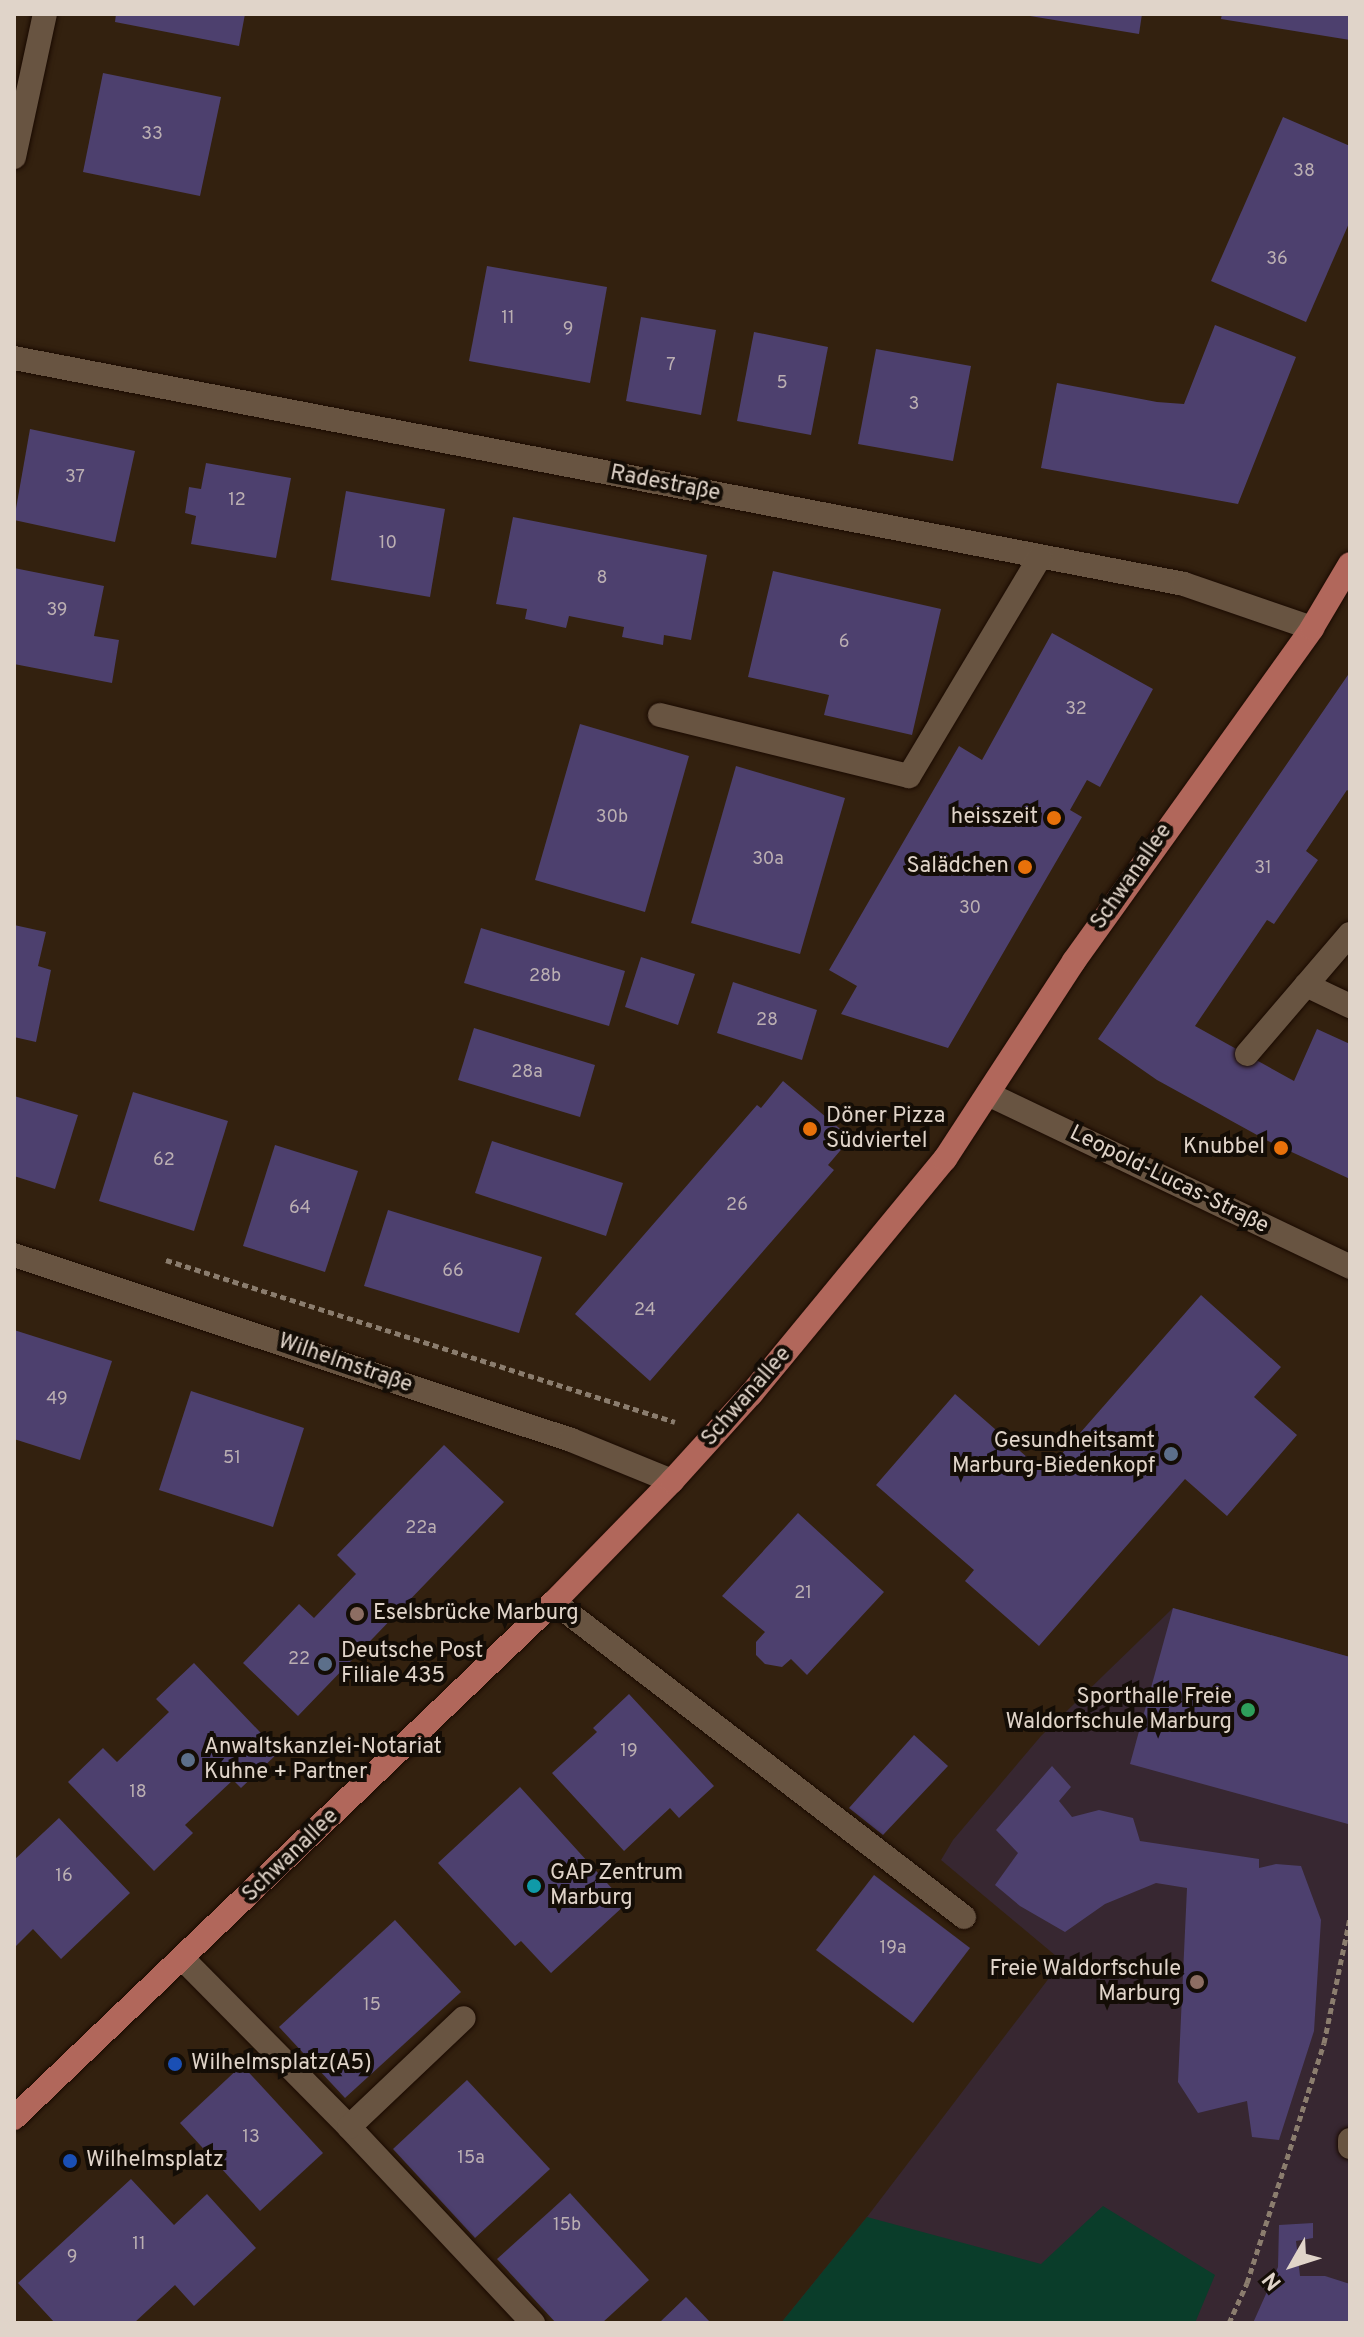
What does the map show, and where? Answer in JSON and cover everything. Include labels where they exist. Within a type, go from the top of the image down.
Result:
[{"type":"main road","name":"Schwanallee","points":[[14,2118],[554,1602],[714,1435],[917,1196],[1074,961],[1312,628],[1350,564]]},
{"type":"street","points":[[14,157],[45,14]]},
{"type":"street","name":"Radestraße","points":[[14,358],[1184,584],[1312,628]]},
{"type":"street","points":[[660,715],[909,776],[1040,557]]},
{"type":"street","points":[[1247,1054],[1350,934]]},
{"type":"street","points":[[1306,985],[1350,1006]]},
{"type":"street","name":"Leopold-Lucas-Straße","points":[[988,1094],[1350,1267]]},
{"type":"street","name":"Wilhelmstraße","points":[[14,1255],[571,1440],[672,1481]]},
{"type":"street","points":[[554,1602],[964,1917]]},
{"type":"street","points":[[183,1959],[349,2127],[533,2323]]},
{"type":"street","points":[[349,2127],[464,2018]]},
{"type":"street","points":[[1350,2140],[1350,2147]]},
{"type":"path","points":[[151,1255],[714,1435]]},
{"type":"path","points":[[1229,2323],[1247,2283],[1324,2043],[1350,1918]]},
{"type":"shaded area","name":"Freie Waldorfschule Marburg","points":[[1173,1608],[1350,1657],[1350,2323],[781,2323],[867,2217],[1062,1961],[941,1860],[953,1840],[1041,1736]]},
{"type":"green space","points":[[1103,2206],[1215,2275],[1195,2323],[781,2323],[867,2217],[1041,2264]]},
{"type":"building","points":[[116,14],[245,14],[239,46],[115,22]]},
{"type":"building","points":[[1018,14],[1142,14],[1139,34]]},
{"type":"building","points":[[1222,14],[1350,14],[1350,40],[1221,19]]},
{"type":"building","points":[[103,73],[221,97],[200,196],[83,172]]},
{"type":"building","points":[[1283,117],[1350,146],[1350,221],[1306,322],[1211,281]]},
{"type":"building","points":[[487,266],[607,287],[590,383],[469,361]]},
{"type":"building","points":[[641,317],[716,330],[701,415],[626,401]]},
{"type":"building","points":[[1215,325],[1296,357],[1238,504],[1041,468],[1057,383],[1157,402],[1184,404]]},
{"type":"building","points":[[754,332],[828,347],[811,435],[737,421]]},
{"type":"building","points":[[876,349],[971,366],[953,461],[858,444]]},
{"type":"building","points":[[30,429],[135,451],[115,542],[14,520]]},
{"type":"building","points":[[206,463],[291,478],[276,558],[191,544],[196,516],[185,513],[189,487],[201,489]]},
{"type":"building","points":[[346,491],[445,509],[430,597],[331,580]]},
{"type":"building","points":[[513,517],[707,555],[691,640],[664,635],[663,645],[622,637],[624,627],[569,616],[566,628],[525,619],[527,609],[496,604]]},
{"type":"building","points":[[14,568],[104,586],[94,636],[119,640],[112,683],[14,664]]},
{"type":"building","points":[[773,571],[941,609],[912,735],[824,715],[829,695],[748,677]]},
{"type":"building","points":[[1052,633],[1153,689],[1100,787],[1087,780],[1070,810],[1082,817],[948,1048],[841,1014],[857,986],[829,970],[959,746],[982,760]]},
{"type":"building","points":[[1350,672],[1350,792],[1347,790],[1306,851],[1318,860],[1274,924],[1267,920],[1195,1026],[1294,1081],[1317,1029],[1350,1044],[1350,1179],[1268,1141],[1157,1080],[1098,1039]]},
{"type":"building","points":[[580,724],[689,756],[645,912],[535,880]]},
{"type":"building","points":[[736,766],[845,798],[800,954],[691,923]]},
{"type":"building","points":[[14,925],[46,932],[38,966],[51,970],[36,1042],[14,1037]]},
{"type":"building","points":[[481,928],[625,971],[609,1026],[464,983]]},
{"type":"building","points":[[641,957],[695,974],[678,1025],[625,1007]]},
{"type":"building","points":[[733,982],[817,1010],[802,1060],[717,1033]]},
{"type":"building","points":[[474,1028],[595,1065],[580,1117],[458,1080]]},
{"type":"building","points":[[783,1081],[851,1138],[828,1165],[834,1170],[650,1381],[575,1314],[757,1105],[761,1108]]},
{"type":"building","points":[[133,1092],[228,1121],[194,1231],[99,1201]]},
{"type":"building","points":[[14,1096],[78,1115],[55,1189],[14,1176]]},
{"type":"building","points":[[492,1141],[623,1183],[606,1236],[475,1193]]},
{"type":"building","points":[[275,1145],[358,1171],[325,1272],[243,1246]]},
{"type":"building","points":[[388,1210],[542,1257],[519,1333],[364,1286]]},
{"type":"building","name":"Gesundheitsamt Marburg-Biedenkopf","points":[[1201,1295],[1281,1367],[1254,1397],[1297,1435],[1227,1516],[1185,1479],[1039,1646],[965,1581],[974,1570],[876,1485],[955,1394],[1045,1473]]},
{"type":"building","points":[[14,1330],[112,1361],[80,1460],[14,1439]]},
{"type":"building","points":[[191,1391],[304,1428],[273,1527],[159,1490]]},
{"type":"building","points":[[444,1445],[504,1502],[298,1716],[243,1663],[299,1604],[314,1618],[356,1574],[337,1555]]},
{"type":"building","points":[[798,1513],[884,1592],[807,1675],[791,1659],[782,1667],[765,1664],[756,1655],[756,1642],[765,1632],[722,1596]]},
{"type":"building","name":"Sporthalle Freie Waldorfschule Marburg","points":[[1173,1608],[1350,1657],[1348,1824],[1130,1764]]},
{"type":"building","points":[[194,1663],[279,1752],[241,1788],[233,1780],[185,1825],[193,1833],[154,1871],[68,1782],[103,1748],[117,1762],[169,1712],[156,1699]]},
{"type":"building","points":[[629,1694],[714,1786],[679,1818],[670,1808],[624,1851],[552,1773],[597,1732],[593,1728]]},
{"type":"building","points":[[914,1735],[948,1766],[883,1835],[849,1808]]},
{"type":"building","points":[[1052,1766],[1071,1787],[1059,1801],[1072,1817],[1099,1810],[1133,1818],[1140,1841],[1259,1859],[1259,1868],[1276,1864],[1301,1866],[1321,1920],[1314,2031],[1279,2140],[1252,2137],[1247,2101],[1198,2113],[1178,2082],[1187,1888],[1156,1883],[1105,1904],[1065,1932],[1020,1906],[995,1885],[1018,1853],[996,1830]]},
{"type":"building","name":"GAP Zentrum Marburg","points":[[520,1787],[626,1904],[551,1973],[521,1941],[515,1946],[438,1863]]},
{"type":"building","points":[[59,1818],[130,1893],[61,1959],[33,1929],[14,1948],[14,1860]]},
{"type":"building","points":[[874,1875],[970,1948],[913,2023],[816,1950]]},
{"type":"building","points":[[395,1920],[461,1992],[345,2098],[279,2027]]},
{"type":"building","points":[[242,2065],[323,2153],[260,2211],[180,2123]]},
{"type":"building","points":[[467,2080],[550,2169],[475,2238],[393,2149]]},
{"type":"building","points":[[131,2179],[174,2225],[207,2194],[256,2248],[194,2306],[175,2285],[134,2323],[55,2323],[18,2283]]},
{"type":"building","points":[[570,2193],[649,2280],[602,2323],[556,2323],[497,2259]]},
{"type":"building","points":[[1313,2223],[1313,2238],[1296,2241],[1300,2276],[1325,2276],[1350,2284],[1350,2323],[1253,2323],[1278,2267],[1279,2225]]},
{"type":"building","points":[[686,2297],[711,2323],[659,2323]]},
{"type":"place","name":"heisszeit","points":[[1054,818]]},
{"type":"place","name":"Salädchen","points":[[1025,867]]},
{"type":"place","name":"Döner Pizza Südviertel","points":[[810,1129]]},
{"type":"place","name":"Knubbel","points":[[1281,1148]]},
{"type":"place","name":"Gesundheitsamt Marburg-Biedenkopf","points":[[1171,1454]]},
{"type":"place","name":"Eselsbrücke Marburg","points":[[357,1614]]},
{"type":"place","name":"Deutsche Post Filiale 435","points":[[325,1664]]},
{"type":"place","name":"Sporthalle Freie Waldorfschule Marburg","points":[[1248,1710]]},
{"type":"place","name":"Anwaltskanzlei-Notariat Kuhne + Partner","points":[[188,1760]]},
{"type":"place","name":"GAP Zentrum Marburg","points":[[534,1886]]},
{"type":"place","name":"Freie Waldorfschule Marburg","points":[[1197,1982]]},
{"type":"place","name":"Wilhelmsplatz(A5)","points":[[175,2064]]},
{"type":"place","name":"Wilhelmsplatz","points":[[70,2161]]}]
